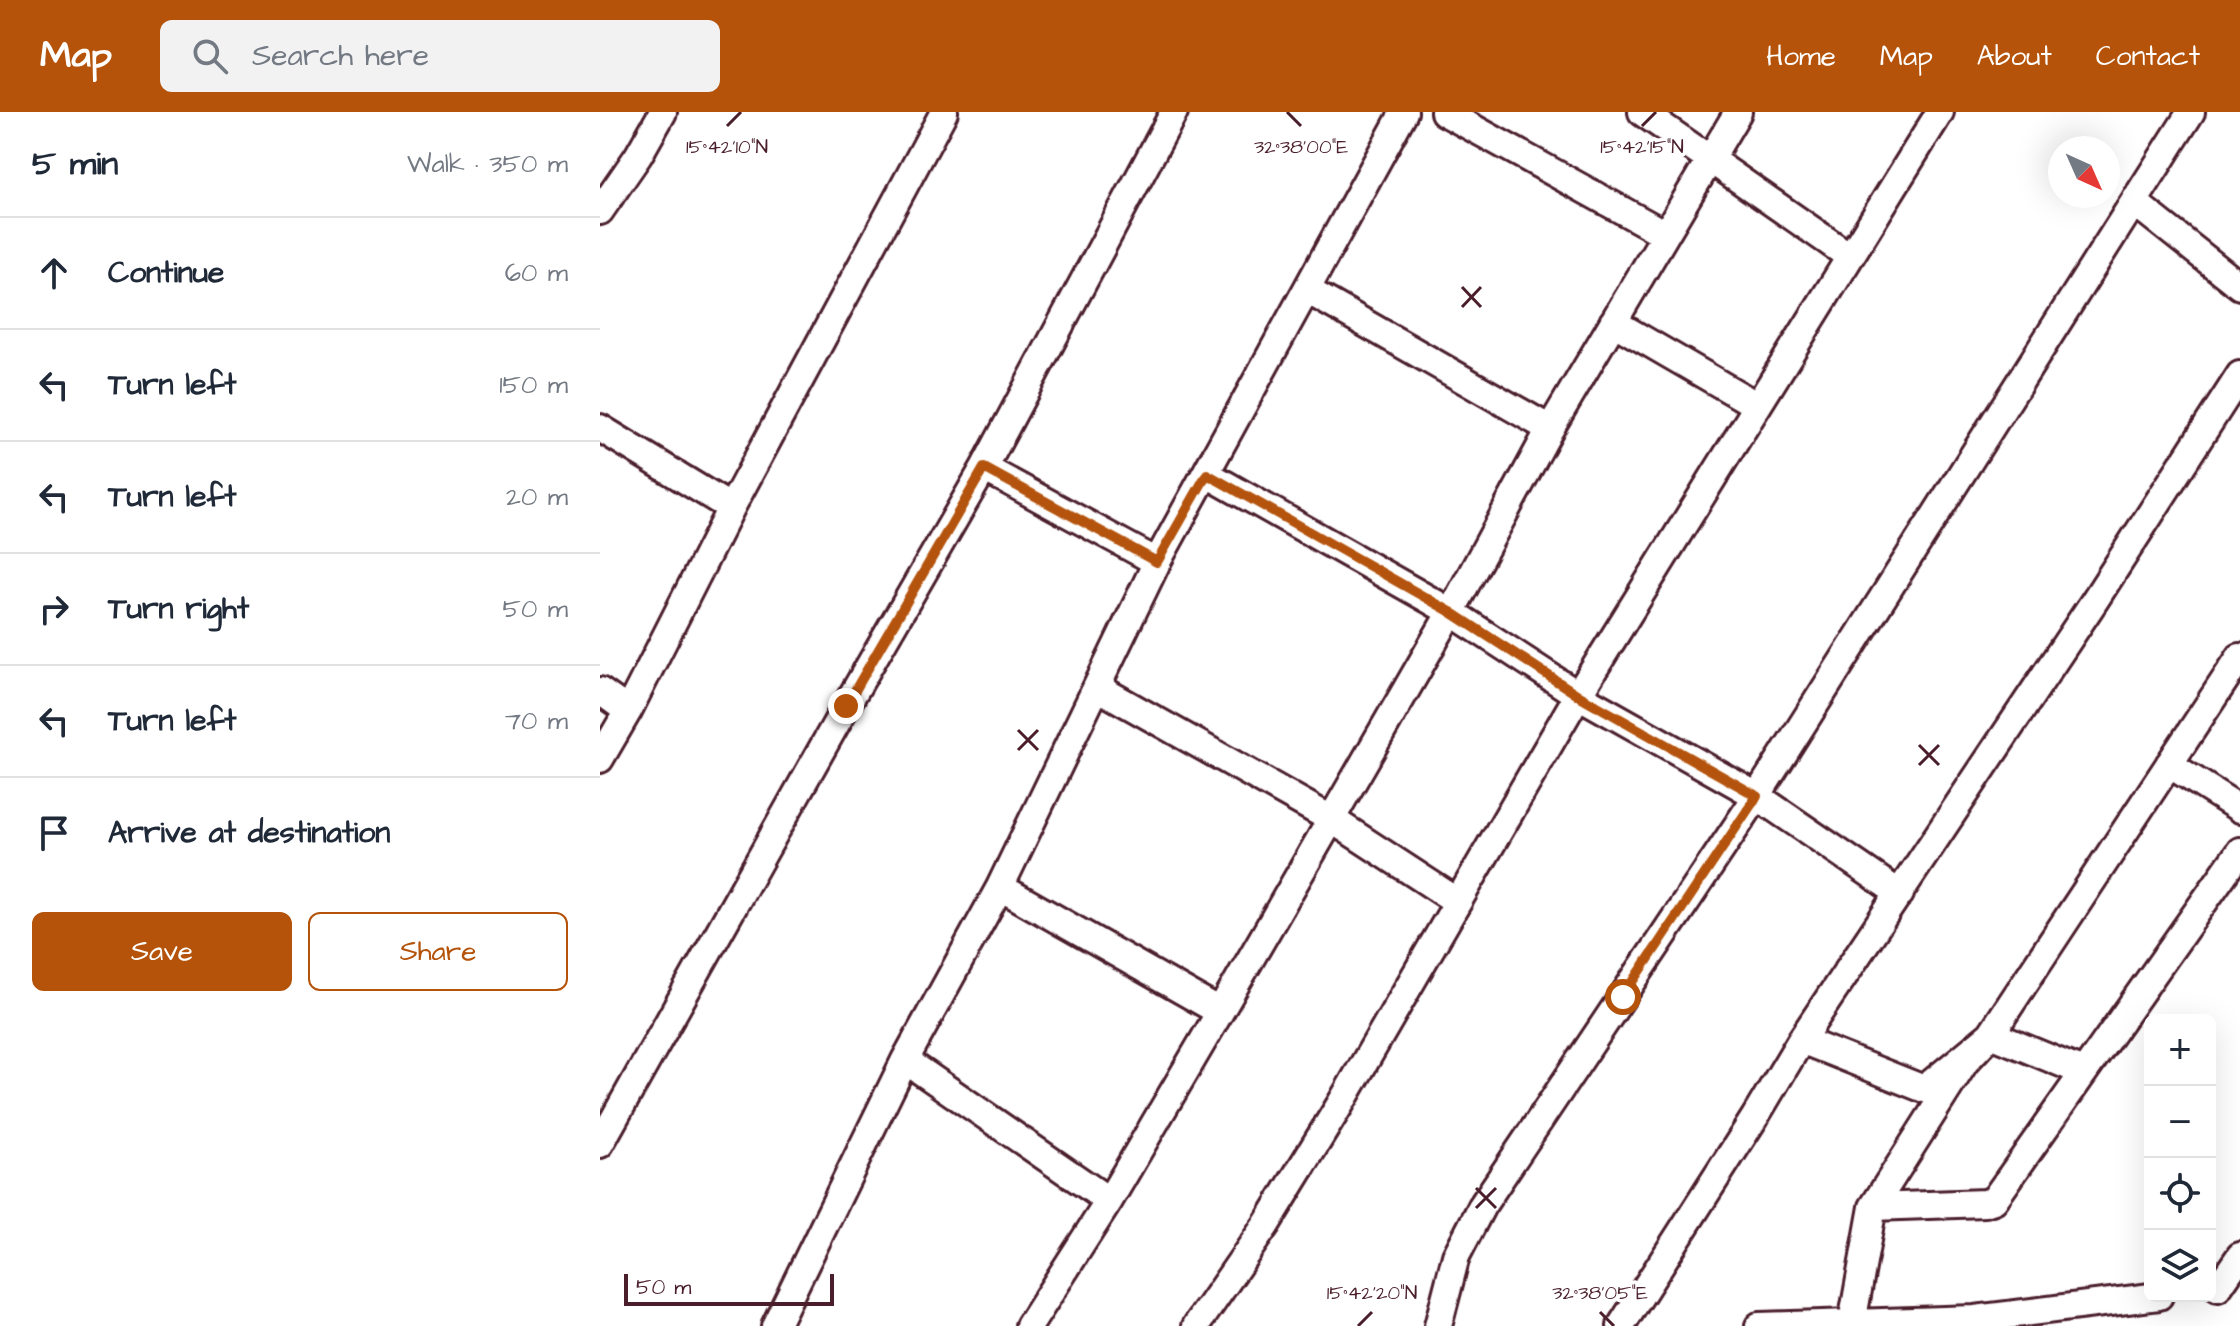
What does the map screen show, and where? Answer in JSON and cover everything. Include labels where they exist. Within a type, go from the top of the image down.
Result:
[{"type":"street","points":[[600,211],[663,112]]},
{"type":"street","points":[[600,759],[944,112]]},
{"type":"street","points":[[600,1144],[846,706],[984,468],[1174,112]]},
{"type":"street","points":[[775,1326],[905,1060],[1000,887],[1157,562],[1404,112]]},
{"type":"street","points":[[1444,112],[1665,234]]},
{"type":"street","points":[[1642,112],[1849,256]]},
{"type":"street","points":[[1029,1326],[1109,1201],[1220,1012],[1451,612],[1550,429],[1738,112]]},
{"type":"street","points":[[1196,1326],[1266,1225],[1341,1103],[1578,695],[1940,112]]},
{"type":"street","points":[[1438,1326],[1456,1256],[1482,1206],[1757,796],[2191,112]]},
{"type":"street","points":[[2134,202],[2240,286]]},
{"type":"street","points":[[1307,290],[1550,429]]},
{"type":"street","points":[[1613,322],[1756,405]]},
{"type":"street","points":[[1621,1326],[1801,1040],[2240,375]]},
{"type":"street","points":[[600,428],[731,508]]},
{"type":"street","points":[[984,468],[1157,562]]},
{"type":"street","points":[[1207,474],[1451,612],[1578,695],[1757,796],[1900,894]]},
{"type":"street","points":[[1852,1323],[1873,1207],[1965,1062],[1991,1034],[2240,657]]},
{"type":"street","points":[[1097,687],[1331,819],[1458,902]]},
{"type":"street","points":[[600,691],[628,711]]},
{"type":"street","points":[[2169,764],[2240,809]]},
{"type":"street","points":[[1873,1207],[1985,1203],[1994,1200],[2240,851]]},
{"type":"street","points":[[1000,887],[1220,1012]]},
{"type":"street","points":[[1801,1040],[1924,1089],[1991,1034]]},
{"type":"street","points":[[1991,1034],[2083,1072]]},
{"type":"street","points":[[905,1060],[1109,1201]]},
{"type":"street","points":[[2223,1288],[2240,1256]]},
{"type":"street","points":[[1759,1326],[1975,1319],[2144,1298]]},
{"type":"route","points":[[846,706],[984,468],[1157,562],[1207,474],[1451,612],[1578,695],[1757,796],[1623,997]]}]
